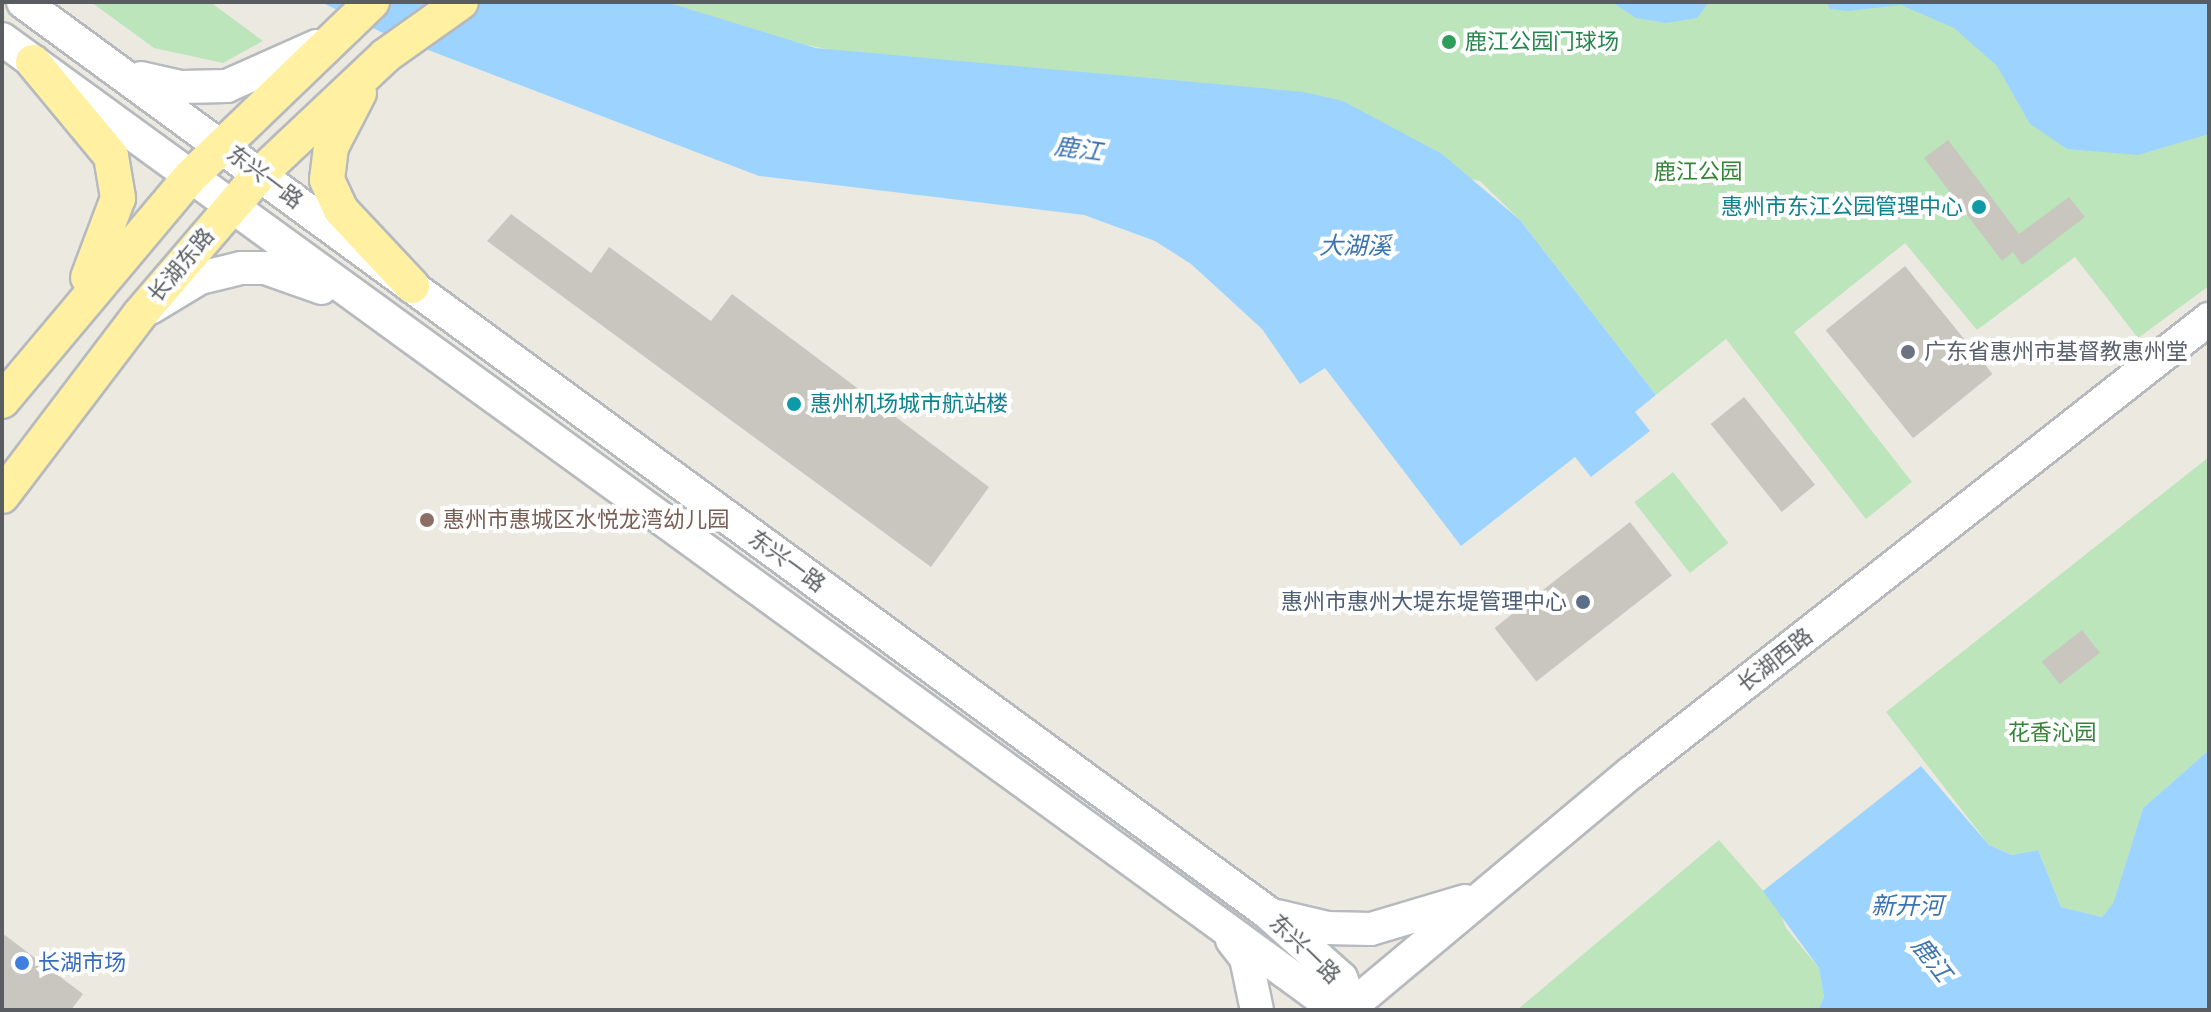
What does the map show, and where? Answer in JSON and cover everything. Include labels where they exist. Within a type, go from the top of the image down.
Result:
[{"type":"main road","points":[[2,401],[77,304],[189,178],[333,36],[372,2]]},
{"type":"main road","points":[[412,286],[341,210],[326,174],[340,126],[385,56],[461,2]]},
{"type":"main road","name":"长湖东路","points":[[2,496],[140,314],[229,208],[260,174],[385,56]]},
{"type":"main road","points":[[33,62],[111,156],[118,198],[77,304]]},
{"type":"street","name":"东兴一路","points":[[23,2],[222,144],[1268,913],[1341,978],[1350,1008]]},
{"type":"street","points":[[117,69],[181,87],[217,88],[274,70],[333,36]]},
{"type":"street","name":"东兴一路","points":[[2,39],[352,298],[1317,995],[1350,1008]]},
{"type":"street","points":[[140,314],[200,278],[241,268],[265,268],[352,298]]},
{"type":"street","name":"长湖西路","points":[[1350,1008],[1483,894],[2209,319]]},
{"type":"street","points":[[1268,913],[1327,928],[1371,929],[1483,894]]},
{"type":"street","points":[[1220,925],[1246,958],[1257,1010]]},
{"type":"green space","points":[[91,2],[210,2],[263,41],[223,63],[154,48]]},
{"type":"green space","name":"鹿江公园","points":[[666,2],[2209,2],[2209,286],[2138,338],[2075,257],[1977,330],[1905,243],[1794,332],[1912,482],[1866,519],[1726,339],[1656,395],[1520,220],[1480,181],[782,40]]},
{"type":"green space","name":"花香沁园","points":[[2209,457],[2209,750],[2143,808],[2113,905],[2102,917],[2061,907],[2038,850],[2012,855],[1989,845],[1886,712]]},
{"type":"green space","points":[[1673,472],[1728,543],[1690,573],[1634,502]]},
{"type":"green space","points":[[1719,840],[1779,909],[1786,928],[1819,968],[1824,997],[1818,1010],[1517,1010]]},
{"type":"water","name":"大湖溪","points":[[321,2],[666,2],[816,48],[1304,92],[1343,101],[1442,154],[1520,220],[1656,395],[1635,412],[1650,431],[1591,477],[1575,457],[1461,546],[1325,368],[1300,384],[1262,329],[1191,264],[1155,241],[1084,215],[759,176],[381,32]]},
{"type":"water","points":[[1612,2],[1709,2],[1697,18],[1666,23],[1636,18]]},
{"type":"water","points":[[1826,2],[2209,2],[2209,134],[2138,155],[2067,149],[2030,124],[1997,66],[1954,28],[1901,5],[1848,11],[1830,9]]},
{"type":"water","name":"新开河","points":[[2209,750],[2209,1010],[1818,1010],[1824,997],[1819,968],[1763,891],[1921,766],[1989,845],[2012,855],[2038,850],[2061,907],[2102,917],[2113,904],[2143,808]]},
{"type":"building","name":"惠州市东江公园管理中心","points":[[1948,140],[2019,234],[2069,197],[2085,217],[2022,265],[2013,252],[2002,261],[1924,158]]},
{"type":"building","name":"惠州机场城市航站楼","points":[[511,214],[591,273],[609,247],[711,321],[732,294],[989,487],[931,567],[487,241]]},
{"type":"building","name":"广东省惠州市基督教惠州堂","points":[[1905,266],[1992,374],[1913,438],[1826,330]]},
{"type":"building","points":[[1744,397],[1815,485],[1782,512],[1711,424]]},
{"type":"building","name":"惠州市惠州大堤东堤管理中心","points":[[1630,522],[1672,576],[1536,681],[1494,628]]},
{"type":"building","points":[[2082,630],[2100,653],[2060,684],[2042,661]]},
{"type":"building","name":"长湖市场","points":[[2,933],[83,994],[71,1010],[2,1010]]},
{"type":"place","name":"鹿江公园门球场","points":[[1449,42]]},
{"type":"place","name":"惠州市东江公园管理中心","points":[[1979,207]]},
{"type":"place","name":"广东省惠州市基督教惠州堂","points":[[1908,352]]},
{"type":"place","name":"惠州机场城市航站楼","points":[[794,404]]},
{"type":"place","name":"惠州市惠城区水悦龙湾幼儿园","points":[[427,520]]},
{"type":"place","name":"惠州市惠州大堤东堤管理中心","points":[[1583,602]]},
{"type":"place","name":"长湖市场","points":[[22,963]]},
{"type":"water label","name":"鹿江","points":[[1078,150]]},
{"type":"water label","name":"鹿江","points":[[1931,960]]}]
